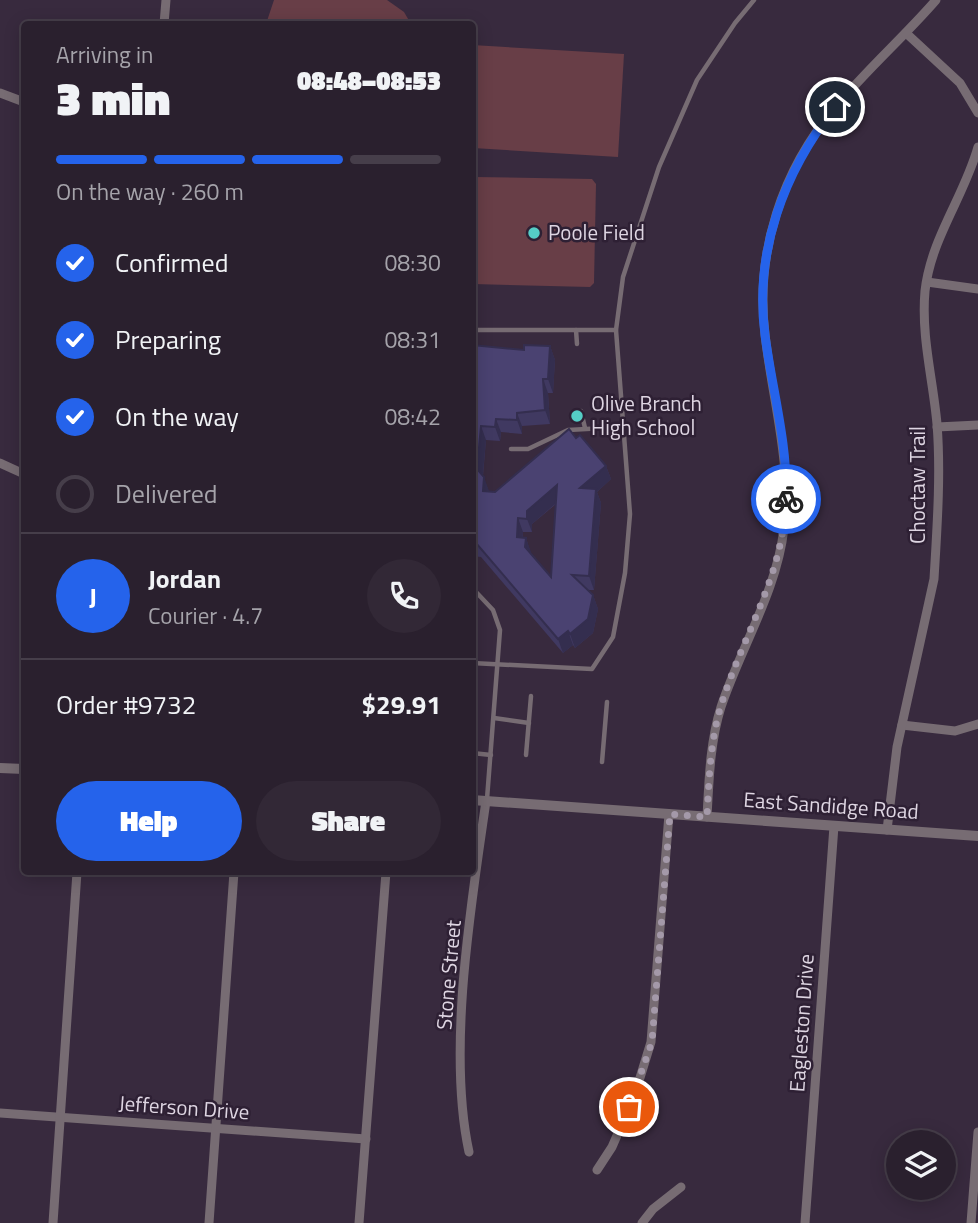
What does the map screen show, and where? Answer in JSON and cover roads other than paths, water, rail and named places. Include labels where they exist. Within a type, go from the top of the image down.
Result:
[{"type":"street","points":[[164,21],[166,0]]},
{"type":"street","points":[[707,817],[709,769],[720,709],[774,573],[784,528],[784,455],[762,306],[766,256],[772,226],[792,174],[814,135],[851,89],[936,0]]},
{"type":"street","points":[[906,33],[960,83],[978,113]]},
{"type":"street","points":[[0,93],[21,101]]},
{"type":"street","name":"Choctaw Trail","points":[[887,830],[902,725],[934,579],[937,427],[925,338],[927,282],[942,229],[978,147]]},
{"type":"street","points":[[927,282],[978,289]]},
{"type":"street","points":[[937,427],[978,425]]},
{"type":"street","points":[[0,463],[21,473]]},
{"type":"street","points":[[902,725],[955,731],[978,724]]},
{"type":"street","points":[[0,768],[21,769]]},
{"type":"street","name":"East Sandidge Road","points":[[476,800],[978,836]]},
{"type":"street","name":"Stone Street","points":[[469,1152],[460,1102],[461,1047],[472,914],[486,801]]},
{"type":"street","points":[[597,1170],[612,1147],[635,1094],[652,1042],[670,814]]},
{"type":"street","name":"Eagleston Drive","points":[[806,1223],[834,826]]},
{"type":"street","points":[[53,1223],[77,875]]},
{"type":"street","points":[[209,1223],[234,875]]},
{"type":"street","points":[[359,1223],[386,875]]},
{"type":"street","name":"Jefferson Drive","points":[[0,1113],[366,1139]]},
{"type":"street","points":[[971,1223],[978,1132]]},
{"type":"street","points":[[642,1223],[653,1209],[681,1187]]},
{"type":"lane","points":[[476,663],[592,669],[613,637],[625,573],[630,514],[615,330],[624,277],[659,167],[697,80],[735,23],[754,0]]},
{"type":"lane","points":[[476,330],[615,330]]},
{"type":"lane","points":[[576,330],[577,344]]},
{"type":"lane","points":[[581,411],[585,428]]},
{"type":"lane","points":[[511,449],[528,449],[568,430],[623,427]]},
{"type":"lane","points":[[476,593],[496,616],[500,630],[486,801]]},
{"type":"lane","points":[[526,755],[531,696]]},
{"type":"lane","points":[[602,762],[607,702]]},
{"type":"lane","points":[[494,718],[529,723]]},
{"type":"lane","points":[[476,753],[491,755]]},
{"type":"place","name":"Poole Field","points":[[534,233]]},
{"type":"place","name":"Olive Branch High School","points":[[577,416]]}]
